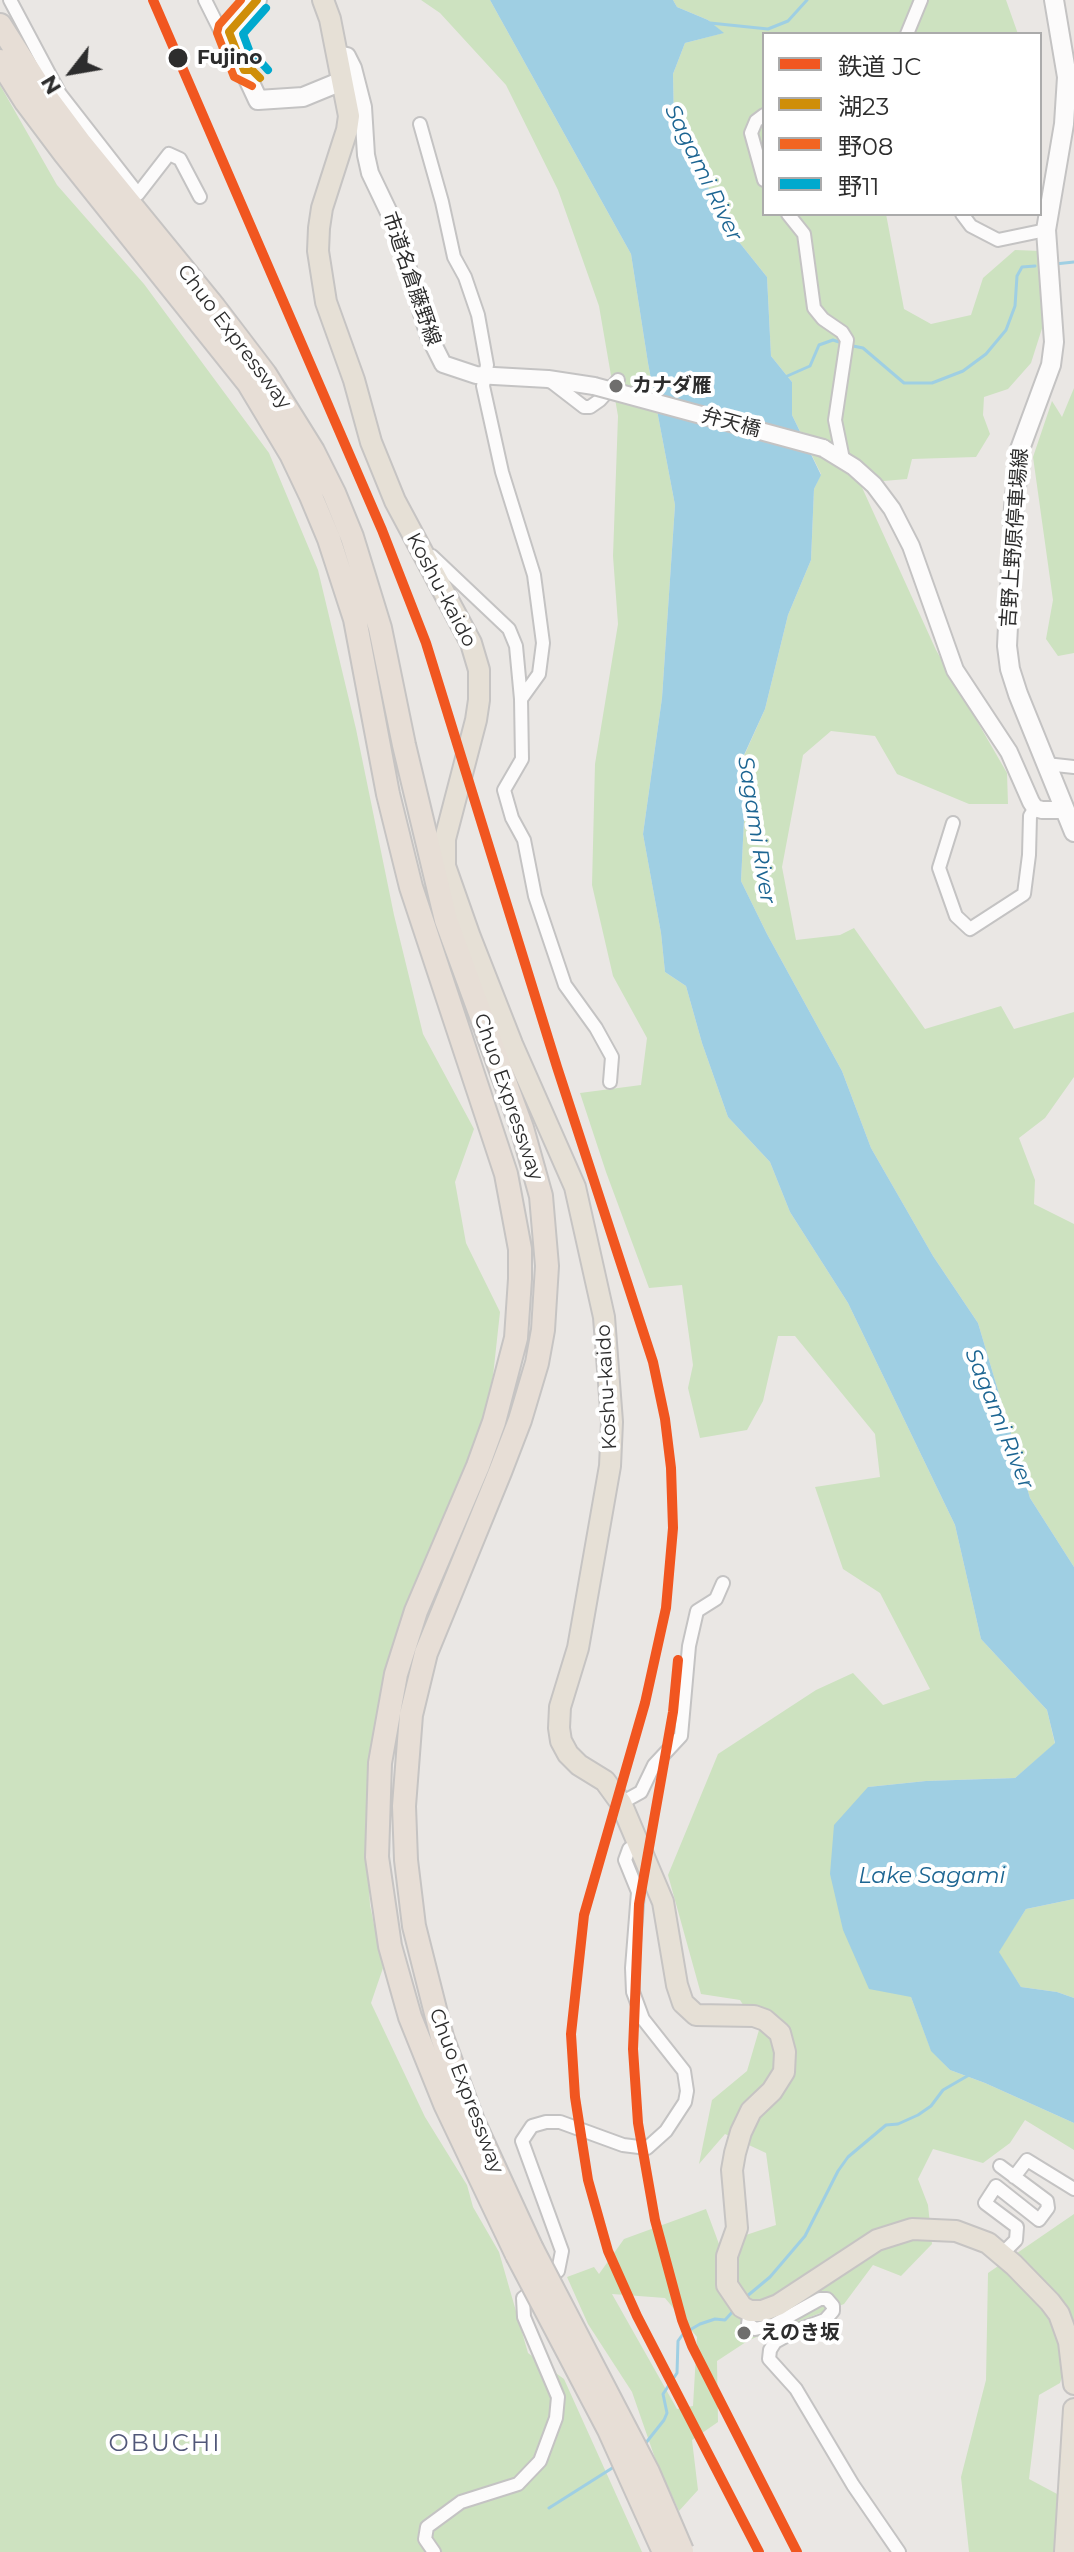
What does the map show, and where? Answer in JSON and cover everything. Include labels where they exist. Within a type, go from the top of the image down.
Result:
[{"type":"highway","name":"Koshu-kaido","points":[[323,0],[349,116],[322,208],[318,251],[329,312],[354,380],[371,442],[395,501],[476,657],[480,684],[476,720],[449,820],[444,853],[451,887],[512,1044],[575,1187],[604,1317],[612,1422],[610,1466],[584,1619],[560,1707],[561,1741],[568,1754],[579,1765],[605,1781],[621,1803],[663,1902],[683,2003],[696,2015],[754,2016],[765,2020],[774,2026],[783,2042],[784,2072],[772,2091],[751,2111],[741,2132],[732,2170],[737,2228],[727,2256],[725,2280],[743,2305]]},
{"type":"highway","name":"Chuo Expressway","points":[[0,25],[43,93],[81,144],[242,341],[313,451],[352,537],[367,584],[380,628],[446,920],[509,1091],[541,1196],[547,1266],[543,1330],[529,1392],[426,1653],[411,1715],[405,1773],[404,1834],[408,1891],[442,2037],[524,2251],[664,2552]]},
{"type":"highway","name":"Chuo Expressway","points":[[0,61],[65,154],[249,384],[311,496],[329,539],[355,619],[398,838],[445,994],[506,1174],[520,1249],[519,1304],[511,1365],[494,1422],[416,1611],[390,1699],[380,1763],[377,1842],[380,1889],[390,1946],[431,2073],[524,2251],[648,2472],[682,2552]]},
{"type":"highway","points":[[743,2305],[762,2311],[778,2305],[865,2246],[912,2229],[956,2231],[988,2243],[1050,2302],[1059,2314],[1069,2342],[1074,2384]]},
{"type":"highway","points":[[1065,2552],[1074,2409]]},
{"type":"main road","points":[[257,0],[229,32],[258,100],[303,97],[342,81]]},
{"type":"main road","name":"吉野上野原停車場線","points":[[1054,0],[1065,54],[1067,100],[1046,230],[1053,354],[1020,449],[1007,646],[1018,694],[1074,832]]},
{"type":"street","points":[[10,0],[60,94],[138,194],[169,154],[180,159],[200,197]]},
{"type":"street","points":[[205,0],[220,30],[229,32]]},
{"type":"street","points":[[908,32],[921,0]]},
{"type":"street","name":"市道名倉藤野線","points":[[337,54],[347,56],[353,68],[363,107],[370,173],[393,221],[436,353],[443,364],[451,369],[484,376],[548,379],[594,386]]},
{"type":"street","points":[[762,116],[756,121],[751,137],[762,173]]},
{"type":"street","points":[[420,124],[454,257],[465,277],[478,315],[487,365],[483,386],[502,472],[534,575],[543,643],[539,674],[521,699]]},
{"type":"street","points":[[790,216],[804,234],[814,308],[847,340],[835,420],[843,459],[883,496],[905,532],[955,670],[1009,752],[1035,808]]},
{"type":"street","points":[[964,216],[971,226],[998,240],[1046,230]]},
{"type":"street","points":[[548,379],[584,407],[590,407],[600,400],[618,380]]},
{"type":"street","name":"弁天橋","points":[[594,386],[823,448],[843,459]]},
{"type":"street","points":[[422,555],[432,556],[509,629],[516,646],[522,759],[504,790],[512,818],[524,840],[535,896],[565,985],[596,1028],[612,1057],[610,1082]]},
{"type":"street","points":[[1046,764],[1074,767]]},
{"type":"street","points":[[1035,808],[1065,810]]},
{"type":"street","points":[[953,823],[939,868],[956,916],[970,929],[1024,894],[1030,816],[1035,808]]},
{"type":"street","points":[[621,1803],[641,1792],[654,1765],[681,1736],[689,1646],[697,1611],[716,1599],[723,1583]]},
{"type":"street","points":[[434,2552],[425,2539],[427,2527],[461,2502],[518,2484],[540,2461],[556,2418],[558,2397],[524,2317],[523,2298],[558,2271],[562,2251],[522,2141],[532,2126],[560,2122],[623,2145],[647,2148],[666,2131],[685,2102],[684,2071],[643,2019],[633,1992],[638,1892],[625,1860],[629,1849],[637,1843]]},
{"type":"street","points":[[1014,2177],[1027,2160],[1074,2189]]},
{"type":"street","points":[[1000,2166],[1047,2201],[1048,2208],[1039,2220],[996,2186],[985,2203],[1017,2227],[1016,2240],[1002,2254]]},
{"type":"street","points":[[743,2305],[748,2324],[755,2329],[773,2325],[820,2299],[827,2299],[833,2306],[833,2311],[825,2320],[795,2331],[771,2345],[769,2359],[789,2380],[853,2485],[899,2552]]},
{"type":"green space","points":[[421,0],[490,0],[631,254],[675,505],[662,698],[643,834],[665,972],[686,986],[728,1117],[770,1162],[790,1212],[848,1303],[955,1525],[981,1639],[1047,1710],[1055,1744],[1015,1778],[926,1781],[868,1787],[911,1997],[931,2050],[950,2070],[1074,2123],[1074,2150],[1025,2120],[1010,2143],[983,2163],[933,2149],[918,2179],[928,2205],[932,2244],[901,2276],[873,2265],[844,2304],[749,2340],[717,2361],[718,2422],[692,2440],[698,2490],[679,2511],[656,2461],[632,2392],[588,2324],[567,2277],[594,2267],[599,2274],[624,2239],[706,2209],[719,2244],[776,2225],[766,2153],[725,2134],[699,2164],[712,2100],[747,2071],[759,2030],[740,2000],[701,1994],[668,1875],[718,1754],[816,1690],[853,1673],[883,1705],[930,1689],[880,1593],[843,1569],[815,1487],[880,1477],[875,1434],[795,1336],[778,1336],[763,1401],[747,1430],[700,1438],[688,1388],[693,1365],[682,1285],[649,1288],[580,1093],[641,1085],[647,1038],[613,976],[592,885],[595,764],[618,624],[613,556],[618,416],[599,306],[558,190],[506,85],[440,13]],"holes":[[[612,2294],[665,2298],[697,2337],[693,2406],[677,2409]]]},
{"type":"green space","points":[[673,0],[1006,0],[1017,32],[762,32],[762,216],[886,216],[904,309],[931,324],[971,315],[983,278],[1015,250],[1041,251],[1045,319],[1031,363],[1008,389],[984,397],[983,415],[990,434],[976,457],[912,459],[907,479],[860,483],[936,650],[1007,773],[1008,804],[969,804],[897,774],[875,736],[831,731],[803,755],[782,867],[796,940],[840,935],[854,928],[925,1029],[1001,1006],[1014,1029],[1074,1012],[1074,1077],[1045,1118],[1019,1138],[1035,1180],[1034,1204],[1074,1224],[1074,1567],[1030,1498],[978,1323],[933,1256],[871,1148],[842,1071],[741,881],[744,820],[756,793],[739,767],[765,709],[788,615],[811,560],[814,489],[821,474],[792,415],[792,382],[771,356],[767,277],[735,237],[674,124],[673,74],[685,43],[723,33],[708,20],[677,7]]},
{"type":"green space","points":[[0,85],[57,185],[144,284],[269,453],[318,570],[423,1034],[474,1129],[455,1182],[466,1243],[500,1312],[493,1376],[473,1458],[372,1757],[366,1840],[370,1905],[383,1968],[371,2003],[425,2117],[467,2185],[473,2207],[499,2252],[528,2353],[564,2379],[642,2552],[0,2552]]},
{"type":"green space","points":[[1074,388],[1074,653],[1058,656],[1046,639],[1053,600],[1033,457],[1052,401],[1062,417]]},
{"type":"green space","points":[[1074,1899],[1074,1998],[1057,1992],[1021,1987],[998,1952],[1026,1909]]},
{"type":"green space","points":[[1074,2214],[1074,2342],[1060,2383],[1039,2395],[1029,2479],[1074,2503],[1074,2552],[969,2552],[961,2477],[986,2380],[988,2273]]},
{"type":"water","name":"Lake Sagami","points":[[490,0],[673,0],[677,7],[708,20],[724,33],[685,43],[673,74],[674,124],[735,237],[767,277],[771,356],[792,382],[792,415],[821,475],[814,489],[811,560],[788,615],[765,709],[739,766],[757,793],[744,820],[741,881],[842,1071],[871,1148],[933,1256],[978,1323],[1030,1498],[1074,1567],[1074,1899],[1026,1909],[999,1952],[1021,1987],[1057,1992],[1074,1998],[1074,2123],[950,2070],[931,2051],[911,1997],[869,1989],[843,1930],[830,1874],[834,1825],[868,1787],[926,1781],[1015,1778],[1055,1743],[1047,1710],[981,1639],[955,1525],[848,1303],[790,1212],[770,1162],[728,1117],[686,986],[665,972],[643,834],[662,698],[675,505],[631,254]]},
{"type":"waterway","points":[[710,23],[768,29],[788,21],[807,0]]},
{"type":"waterway","points":[[1055,264],[1074,262]]},
{"type":"waterway","points":[[853,346],[863,348],[904,383],[932,383],[963,371],[986,354],[1006,330],[1015,306],[1017,276],[1022,267],[1035,266]]},
{"type":"waterway","points":[[785,377],[810,366],[819,345],[833,340],[839,342]]},
{"type":"waterway","points":[[746,2297],[770,2277],[805,2236],[848,2157],[886,2125],[898,2124],[918,2115],[931,2106],[943,2090],[969,2075]]},
{"type":"waterway","points":[[645,2444],[667,2413],[663,2394],[677,2373],[678,2341],[683,2334],[700,2324],[715,2319],[725,2320],[736,2308]]},
{"type":"waterway","points":[[549,2508],[617,2465]]},
{"type":"rail line","name":"JC","points":[[153,0],[382,530],[426,643],[557,1067],[653,1362],[671,1468],[673,1528],[666,1608],[645,1703],[584,1915],[571,2034],[575,2097],[588,2180],[608,2251],[637,2316],[759,2552]]},
{"type":"rail line","name":"JC","points":[[678,1660],[673,1712],[639,1904],[633,2049],[638,2123],[655,2220],[682,2320],[692,2346],[797,2552]]},
{"type":"transit line","name":"野08","points":[[241,0],[219,25],[217,33],[234,77],[252,86]]},
{"type":"transit line","name":"湖23","points":[[257,0],[229,32],[244,70],[252,70],[260,78]]},
{"type":"transit line","name":"野11","points":[[266,8],[243,34],[252,58],[259,60],[268,70]]},
{"type":"place","name":"Fujino","points":[[178,58]]},
{"type":"place","name":"カナダ雁","points":[[616,386]]},
{"type":"place","name":"えのき坂","points":[[744,2333]]},
{"type":"district","name":"OBUCHI","points":[[165,2444]]},
{"type":"water label","name":"Sagami River","points":[[703,173]]},
{"type":"water label","name":"Sagami River","points":[[756,830]]},
{"type":"water label","name":"Sagami River","points":[[999,1419]]}]
